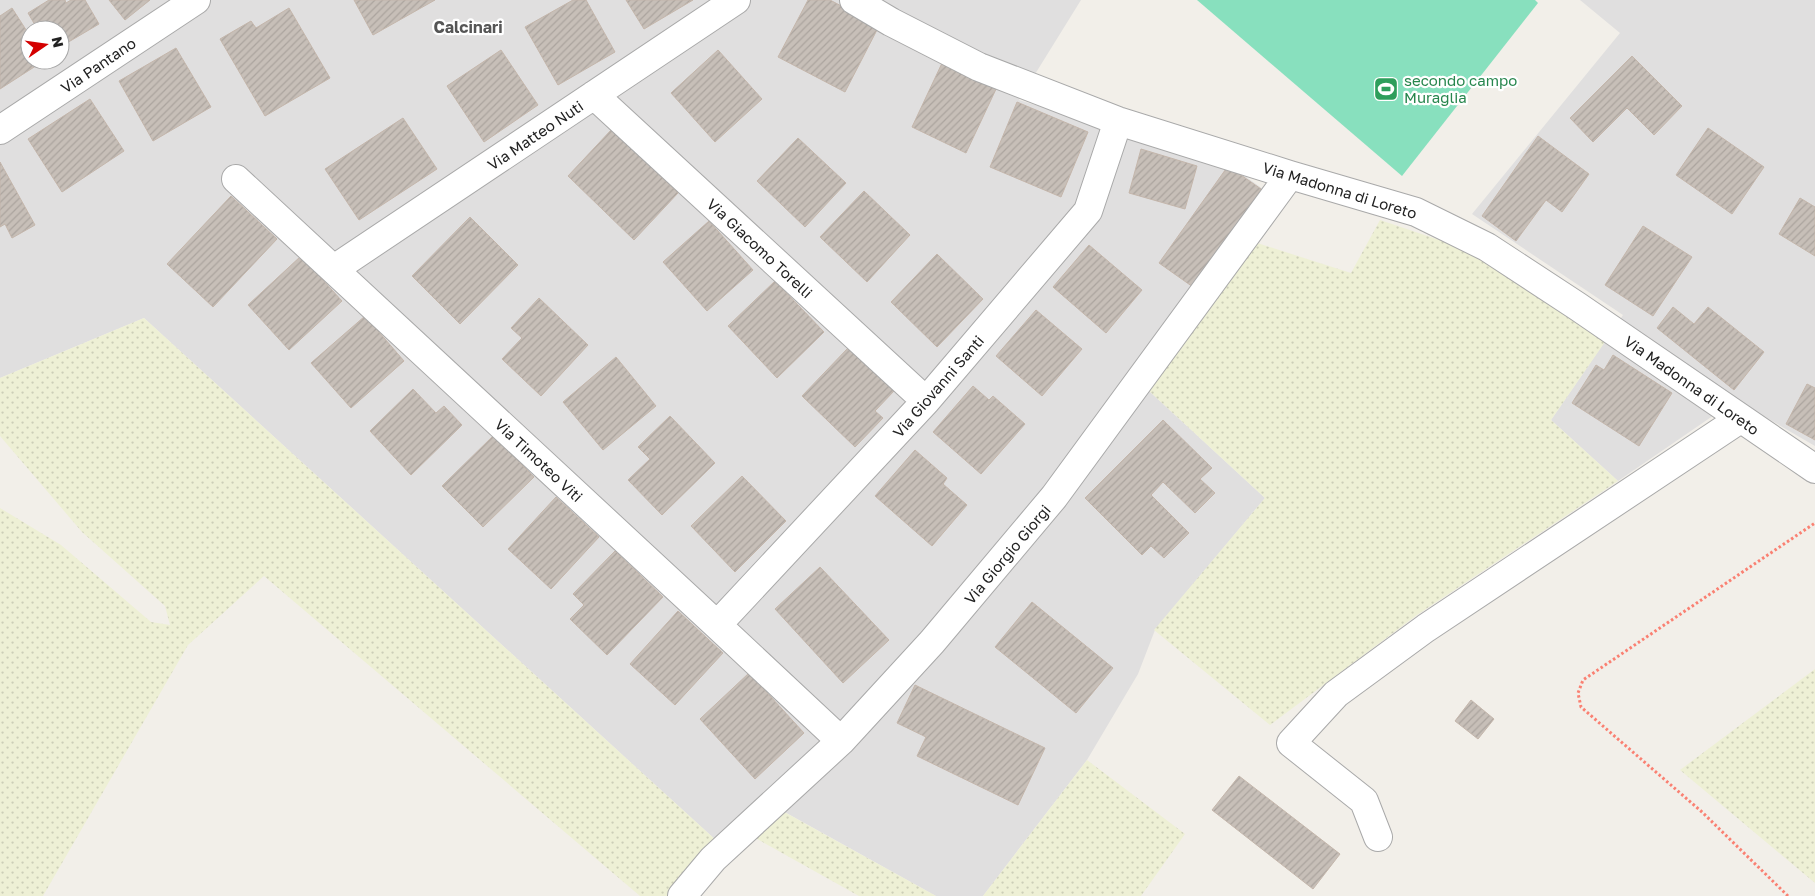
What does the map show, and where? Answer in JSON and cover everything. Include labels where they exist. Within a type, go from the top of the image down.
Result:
[{"type":"street","name":"Via Pantano","points":[[0,130],[196,0]]},
{"type":"street","name":"Via Matteo Nuti","points":[[334,269],[736,0]]},
{"type":"street","name":"Via Madonna di Loreto","points":[[854,0],[979,67],[1118,121],[1416,212],[1486,247],[1577,306],[1815,470]]},
{"type":"street","name":"Via Giacomo Torelli","points":[[594,95],[926,401]]},
{"type":"street","name":"Via Giovanni Santi","points":[[717,624],[926,401],[1088,211],[1118,121]]},
{"type":"street","name":"Via Giorgio Giorgi","points":[[682,896],[712,859],[841,742],[932,642],[1054,497],[1290,175]]},
{"type":"street","name":"Via Timoteo Viti","points":[[236,179],[717,624],[841,742]]},
{"type":"street","points":[[1378,837],[1364,801],[1291,743],[1336,694],[1426,628],[1740,419]]},
{"type":"path","points":[[1788,896],[1702,812],[1581,708],[1578,693],[1583,680],[1815,523]]},
{"type":"shaded area","points":[[0,0],[1081,0],[1019,100],[1228,164],[1263,189],[1129,382],[1149,391],[1265,498],[1155,630],[1138,674],[1087,760],[983,896],[936,896],[763,800],[719,843],[144,318],[0,378]]},
{"type":"shaded area","points":[[1580,0],[1815,0],[1815,446],[1736,400],[1618,481],[1551,420],[1623,315],[1472,214],[1620,33]]},
{"type":"green space","name":"secondo campo Muraglia","points":[[1197,0],[1535,0],[1538,3],[1402,176]]},
{"type":"green space","points":[[1380,220],[1466,249],[1607,339],[1551,420],[1618,481],[1417,615],[1270,725],[1154,630],[1265,498],[1149,391],[1254,242],[1351,273]]},
{"type":"green space","points":[[144,318],[719,843],[671,896],[640,896],[264,576],[188,645],[43,896],[0,896],[0,508],[61,545],[151,622],[170,625],[165,606],[82,532],[0,436],[0,378]]},
{"type":"green space","points":[[1815,669],[1815,883],[1680,770]]},
{"type":"green space","points":[[1087,760],[1185,834],[1141,896],[983,896]]},
{"type":"green space","points":[[777,808],[936,896],[859,896],[750,835]]},
{"type":"building","points":[[49,0],[65,0],[66,3],[71,0],[85,0],[99,24],[70,41],[70,20],[32,20],[28,13]]},
{"type":"building","points":[[109,0],[150,0],[125,20]]},
{"type":"building","points":[[354,0],[435,0],[373,35]]},
{"type":"building","points":[[573,0],[586,0],[615,52],[558,85],[525,27]]},
{"type":"building","points":[[626,0],[693,0],[644,29]]},
{"type":"building","points":[[808,0],[830,0],[879,26],[845,92],[778,57]]},
{"type":"building","points":[[12,8],[20,20],[20,70],[29,70],[0,89],[0,16]]},
{"type":"building","points":[[289,8],[330,78],[265,116],[220,39],[251,21],[256,28]]},
{"type":"building","points":[[176,48],[211,107],[153,141],[119,81]]},
{"type":"building","points":[[501,50],[538,105],[484,142],[447,86]]},
{"type":"building","points":[[718,50],[762,99],[715,142],[671,93]]},
{"type":"building","points":[[1632,56],[1682,106],[1654,135],[1627,108],[1593,142],[1570,118]]},
{"type":"building","points":[[943,61],[997,87],[966,153],[912,127]]},
{"type":"building","points":[[90,99],[124,151],[62,192],[28,139]]},
{"type":"building","points":[[1017,102],[1088,132],[1061,197],[990,167]]},
{"type":"building","points":[[403,118],[437,169],[359,220],[325,169]]},
{"type":"building","points":[[1708,128],[1764,167],[1732,214],[1676,175]]},
{"type":"building","points":[[612,129],[678,193],[634,240],[568,176]]},
{"type":"building","points":[[1538,136],[1589,174],[1562,212],[1546,200],[1516,241],[1482,216]]},
{"type":"building","points":[[798,138],[846,183],[805,227],[757,181]]},
{"type":"building","points":[[1141,149],[1197,166],[1185,209],[1129,193]]},
{"type":"building","points":[[0,162],[35,225],[12,238],[5,224],[0,227]]},
{"type":"building","points":[[1228,166],[1261,189],[1193,287],[1159,263]]},
{"type":"building","points":[[864,191],[910,235],[867,282],[820,237]]},
{"type":"building","points":[[231,196],[277,239],[213,307],[167,264]]},
{"type":"building","points":[[1800,198],[1815,207],[1815,256],[1779,234]]},
{"type":"building","points":[[470,217],[518,265],[460,324],[412,276]]},
{"type":"building","points":[[709,221],[753,270],[707,311],[663,262]]},
{"type":"building","points":[[1643,226],[1692,257],[1653,316],[1605,285]]},
{"type":"building","points":[[1089,245],[1142,290],[1106,333],[1053,287]]},
{"type":"building","points":[[937,254],[983,299],[937,347],[891,302]]},
{"type":"building","points":[[301,256],[342,301],[289,350],[248,305]]},
{"type":"building","points":[[775,281],[824,332],[777,378],[728,326]]},
{"type":"building","points":[[539,298],[588,345],[541,396],[502,359],[522,338],[511,328]]},
{"type":"building","points":[[1673,307],[1694,324],[1708,307],[1764,352],[1734,390],[1657,328]]},
{"type":"building","points":[[1036,310],[1082,349],[1042,396],[996,356]]},
{"type":"building","points":[[365,316],[404,361],[351,408],[311,363]]},
{"type":"building","points":[[848,348],[894,391],[875,411],[883,418],[855,447],[802,396]]},
{"type":"building","points":[[1613,355],[1672,393],[1639,446],[1572,403],[1596,365],[1604,370]]},
{"type":"building","points":[[616,357],[656,406],[603,450],[563,402]]},
{"type":"building","points":[[1807,384],[1815,388],[1815,440],[1786,424]]},
{"type":"building","points":[[973,386],[989,400],[993,396],[1025,424],[981,474],[933,432]]},
{"type":"building","points":[[413,389],[436,413],[444,406],[462,425],[411,475],[370,431]]},
{"type":"building","points":[[670,416],[715,463],[662,515],[628,480],[650,459],[638,447]]},
{"type":"building","points":[[1163,420],[1212,468],[1200,479],[1215,493],[1195,513],[1163,482],[1151,495],[1189,533],[1164,558],[1151,546],[1142,555],[1085,498]]},
{"type":"building","points":[[493,436],[534,477],[483,527],[442,486]]},
{"type":"building","points":[[915,450],[947,478],[943,484],[967,505],[932,546],[875,496]]},
{"type":"building","points":[[742,476],[786,521],[735,572],[691,526]]},
{"type":"building","points":[[556,497],[599,537],[551,589],[508,549]]},
{"type":"building","points":[[615,551],[663,597],[607,655],[570,619],[584,605],[573,594]]},
{"type":"building","points":[[820,567],[889,640],[843,683],[775,609]]},
{"type":"building","points":[[1032,602],[1113,668],[1076,713],[995,647]]},
{"type":"building","points":[[678,611],[723,653],[675,705],[630,664]]},
{"type":"building","points":[[749,673],[804,733],[755,779],[700,719]]},
{"type":"building","points":[[915,685],[1045,748],[1018,805],[917,756],[926,737],[897,723]]},
{"type":"building","points":[[1471,700],[1494,719],[1478,739],[1455,721]]},
{"type":"building","points":[[1239,776],[1340,854],[1313,889],[1212,810]]},
{"type":"place","name":"secondo campo Muraglia","points":[[1386,89]]},
{"type":"district","name":"Calcinari","points":[[468,27]]}]
